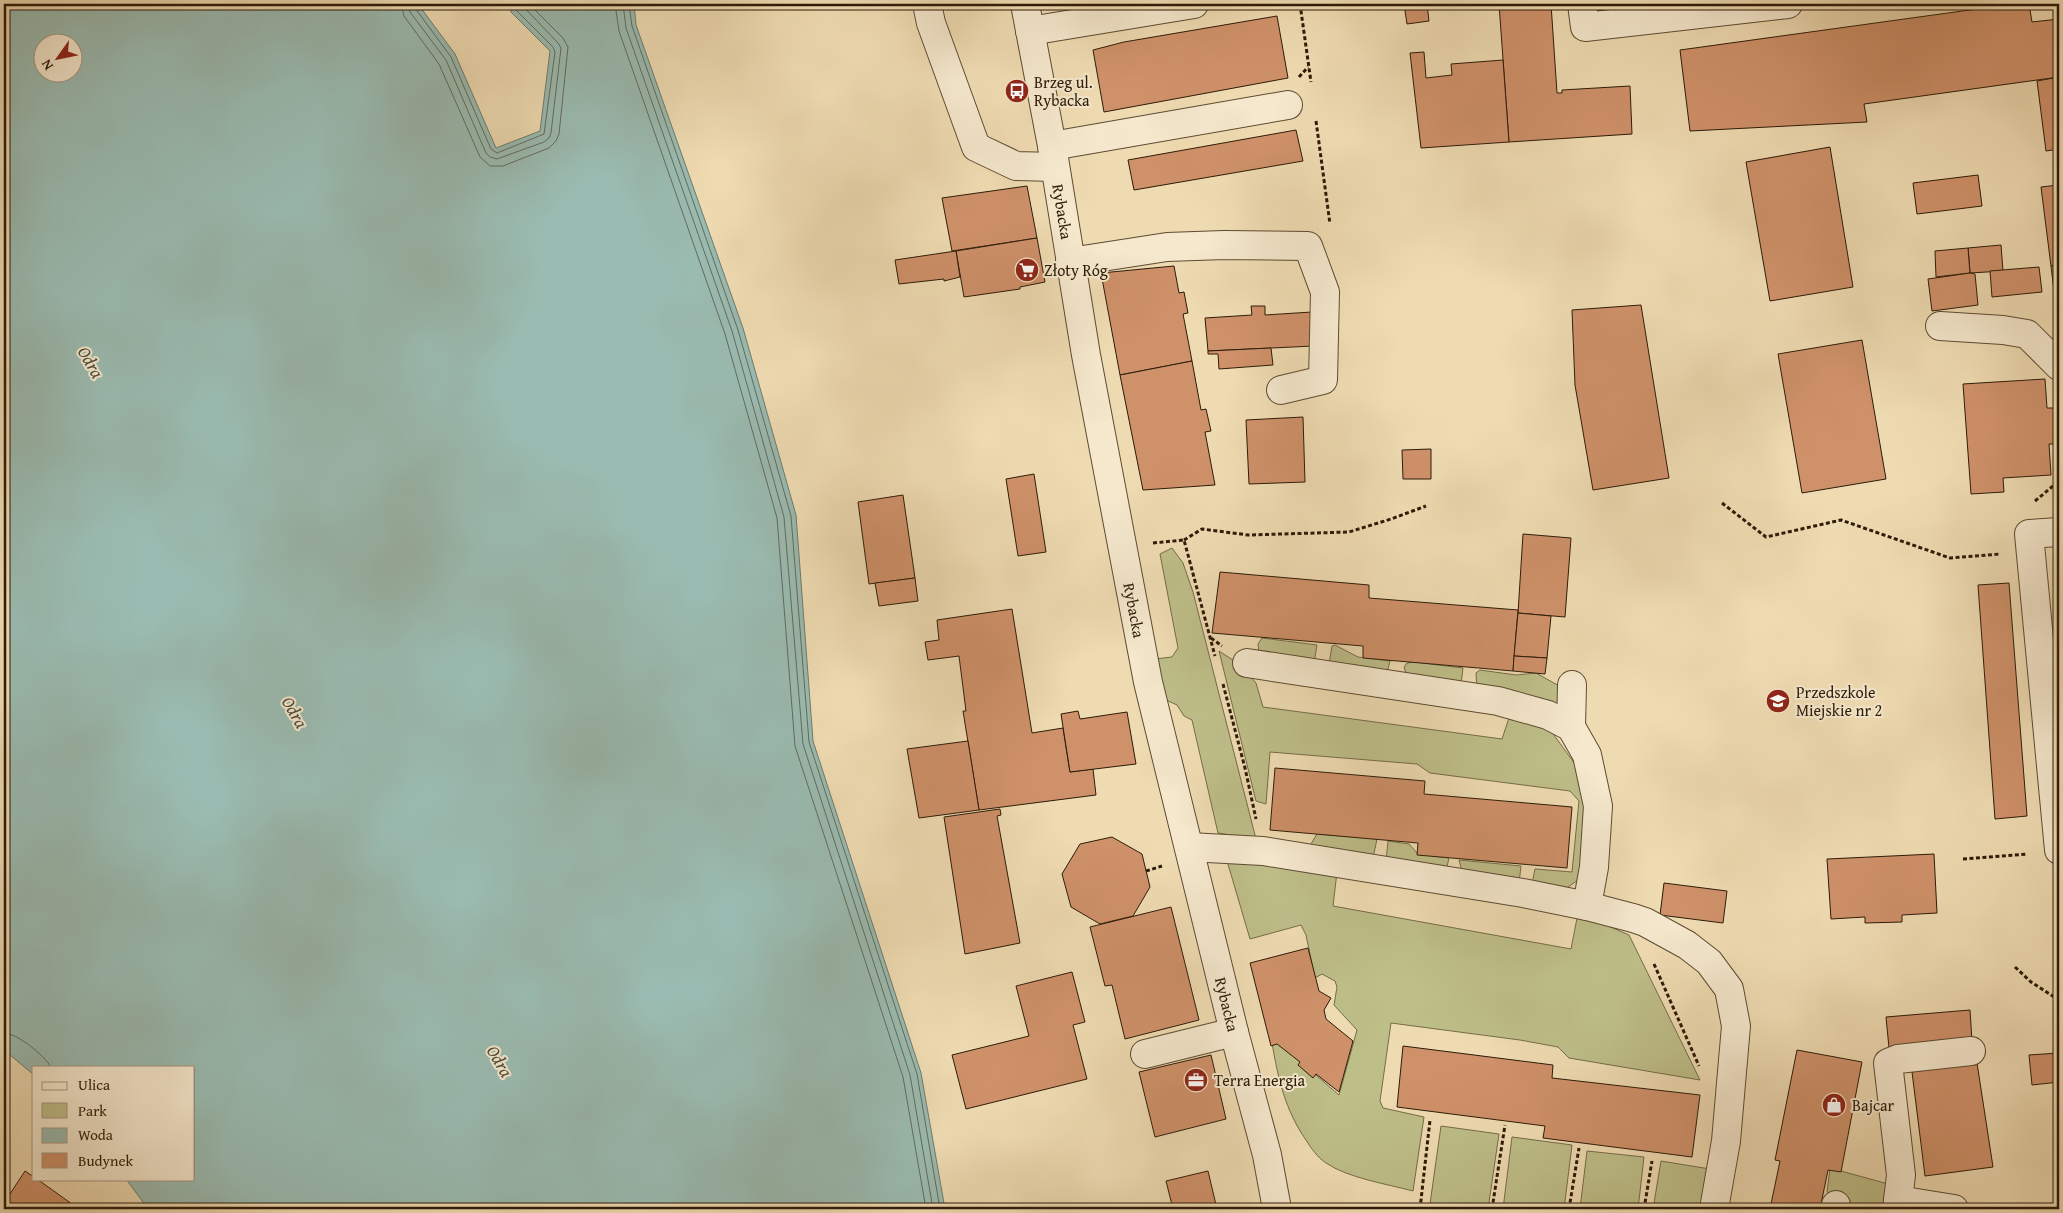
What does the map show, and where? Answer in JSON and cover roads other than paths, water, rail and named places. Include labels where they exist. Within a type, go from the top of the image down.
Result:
[{"type":"street","points":[[927,4],[976,147],[1016,166],[1288,105]]},
{"type":"street","name":"Rybacka","points":[[1025,4],[1070,262],[1148,682],[1234,1032],[1267,1155],[1277,1209]]},
{"type":"street","points":[[1030,31],[1194,4]]},
{"type":"street","points":[[1582,4],[1585,27],[1788,4]]},
{"type":"street","points":[[1070,262],[1167,247],[1224,245],[1308,246],[1325,292],[1323,380],[1281,390]]},
{"type":"street","points":[[1940,326],[2003,330],[2027,334],[2059,366]]},
{"type":"street","points":[[2059,532],[2029,534],[2059,850]]},
{"type":"street","points":[[1247,663],[1498,701],[1548,715],[1571,727]]},
{"type":"street","points":[[1572,685],[1571,727],[1587,755],[1598,806],[1594,867],[1587,906]]},
{"type":"street","points":[[1189,847],[1263,851],[1522,893],[1587,906],[1644,922],[1687,945],[1709,962],[1729,989],[1736,1026],[1726,1141],[1714,1209]]},
{"type":"street","points":[[1145,1054],[1234,1032]]},
{"type":"street","points":[[1954,1209],[1897,1204],[1901,1175],[1888,1063],[1898,1059],[1971,1051]]},
{"type":"water","name":"Odra","points":[[4,4],[418,4],[455,54],[496,148],[540,131],[550,51],[511,12],[509,4],[634,4],[636,25],[743,328],[796,515],[813,741],[921,1073],[945,1209],[148,1209],[127,1180],[195,1180],[195,1066],[32,1066],[32,1073],[4,1050]]},
{"type":"place","name":"Brzeg ul. Rybacka","points":[[1017,91]]},
{"type":"place","name":"Złoty Róg","points":[[1027,270]]},
{"type":"place","name":"Przedszkole Miejskie nr 2","points":[[1778,701]]},
{"type":"place","name":"Terra Energia","points":[[1196,1080]]},
{"type":"place","name":"Bajcar","points":[[1834,1105]]}]
